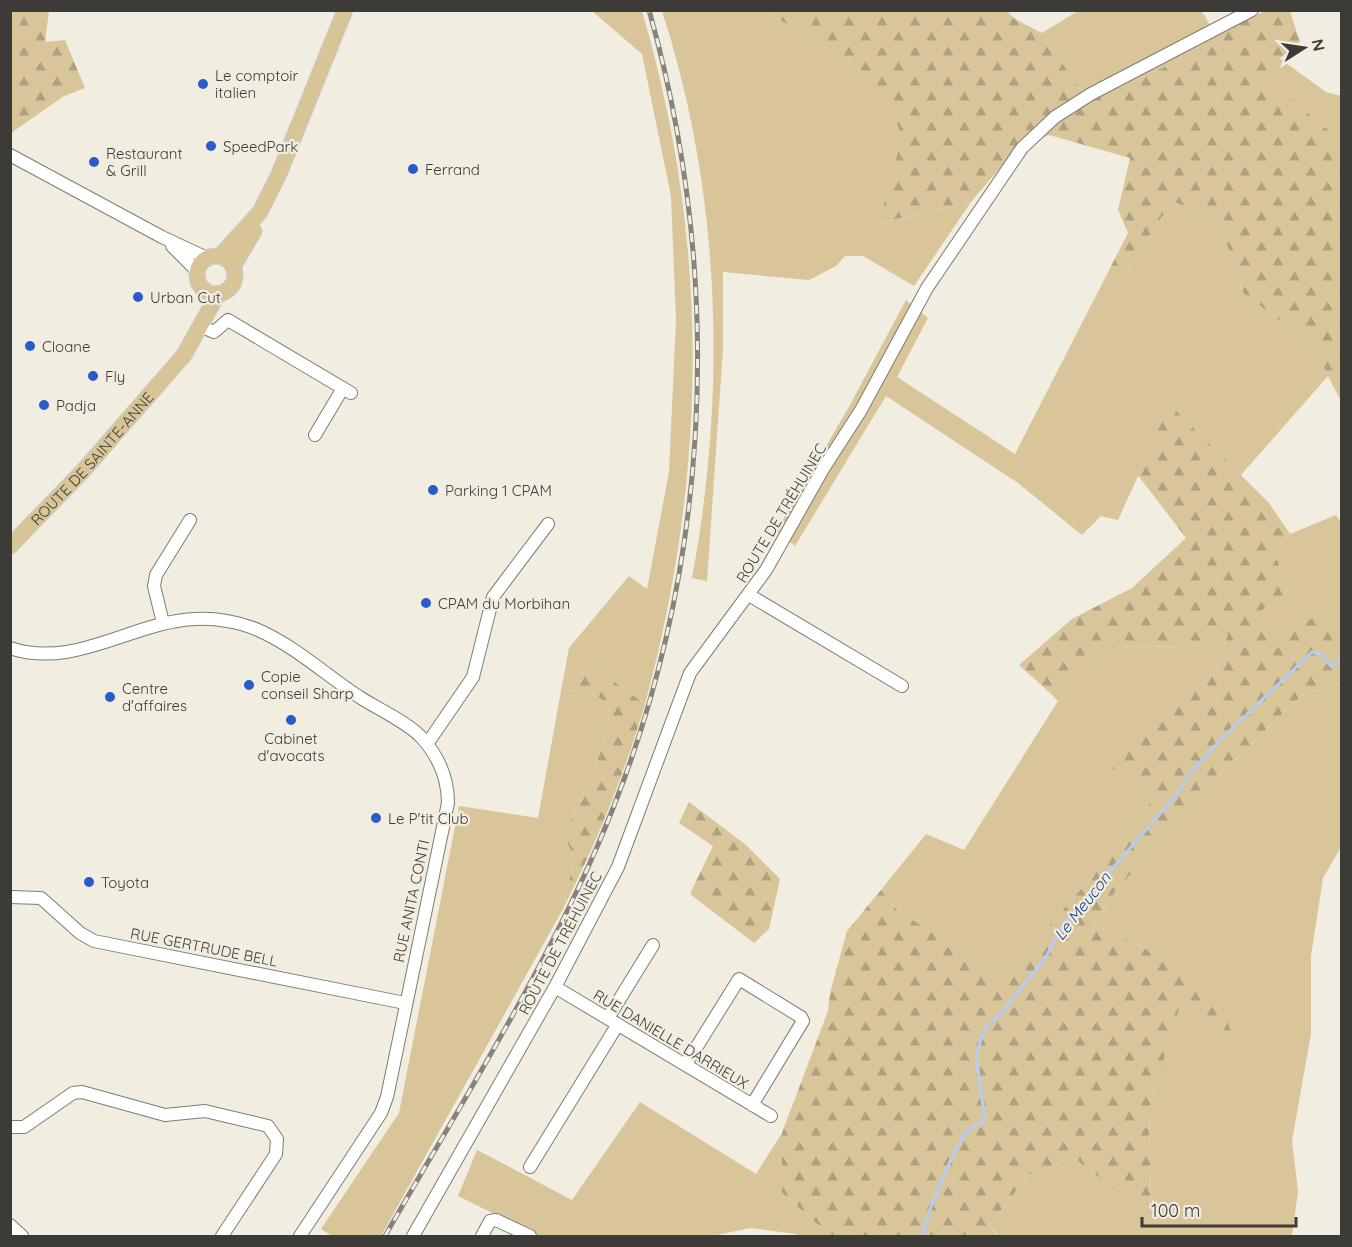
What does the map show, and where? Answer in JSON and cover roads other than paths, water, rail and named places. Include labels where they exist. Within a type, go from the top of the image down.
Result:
[{"type":"main road","points":[[279,174],[269,208],[233,267],[233,285],[218,294],[201,287],[197,271],[260,212],[279,174],[345,10]]},
{"type":"main road","points":[[214,257],[233,267]]},
{"type":"main road","name":"ROUTE DE SAINTE-ANNE","points":[[172,368],[200,302],[201,287]]},
{"type":"main road","name":"ROUTE DE SAINTE-ANNE","points":[[10,546],[82,472],[184,355],[218,294]]},
{"type":"street","name":"ROUTE DE TRÉHUINEC","points":[[413,1236],[555,987],[618,867],[690,673],[749,595],[861,410],[927,288],[1022,148],[1055,117],[1092,94],[1252,10]]},
{"type":"street","points":[[10,155],[162,237],[214,257]]},
{"type":"street","points":[[162,237],[197,271]]},
{"type":"street","points":[[200,326],[214,332],[228,320],[347,391],[315,435]]},
{"type":"street","points":[[163,623],[154,586],[156,575],[190,520]]},
{"type":"street","points":[[427,744],[473,677],[493,597],[548,524]]},
{"type":"street","points":[[749,595],[902,686]]},
{"type":"street","name":"RUE ANITA CONTI","points":[[10,648],[38,654],[66,652],[163,623],[196,619],[243,624],[259,630],[420,736],[444,770],[448,788],[448,803],[387,1096],[381,1113],[300,1236]]},
{"type":"street","name":"RUE GERTRUDE BELL","points":[[10,897],[41,898],[80,933],[94,941],[405,1002]]},
{"type":"street","points":[[530,1167],[613,1021],[653,945]]},
{"type":"street","points":[[686,1064],[739,980],[801,1017],[803,1021],[752,1105]]},
{"type":"street","name":"RUE DANIELLE DARRIEUX","points":[[555,987],[771,1116]]},
{"type":"street","points":[[10,1127],[24,1127],[73,1093],[82,1092],[165,1115],[205,1111],[268,1126],[277,1139],[276,1154],[222,1236]]},
{"type":"street","points":[[482,1236],[490,1221],[496,1220],[530,1236]]},
{"type":"street","points":[[10,1225],[22,1236]]},
{"type":"waterway","name":"Le Meucon","points":[[925,1236],[923,1234],[930,1211],[962,1138],[968,1130],[985,1121],[976,1056],[982,1035],[989,1025],[1011,1002],[1047,955],[1064,924],[1172,800],[1194,769],[1218,742],[1312,652],[1322,655],[1331,666],[1339,662],[1342,652]]},
{"type":"railway","points":[[385,1236],[523,996],[574,897],[597,847],[635,747],[665,644],[685,539],[695,433],[697,327],[690,221],[674,115],[649,10]]},
{"type":"place","name":"Le comptoir italien","points":[[203,84]]},
{"type":"place","name":"SpeedPark","points":[[211,146]]},
{"type":"place","name":"Restaurant & Grill","points":[[94,162]]},
{"type":"place","name":"Ferrand","points":[[413,169]]},
{"type":"place","name":"Urban Cut","points":[[138,297]]},
{"type":"place","name":"Cloane","points":[[30,346]]},
{"type":"place","name":"Fly","points":[[93,376]]},
{"type":"place","name":"Padja","points":[[44,405]]},
{"type":"place","name":"Parking 1 CPAM","points":[[433,490]]},
{"type":"place","name":"CPAM du Morbihan","points":[[426,603]]},
{"type":"place","name":"Copie conseil Sharp","points":[[249,685]]},
{"type":"place","name":"Centre d'affaires","points":[[110,697]]},
{"type":"place","name":"Cabinet d'avocats","points":[[291,720]]},
{"type":"place","name":"Le P'tit Club","points":[[376,818]]},
{"type":"place","name":"Toyota","points":[[89,882]]}]
